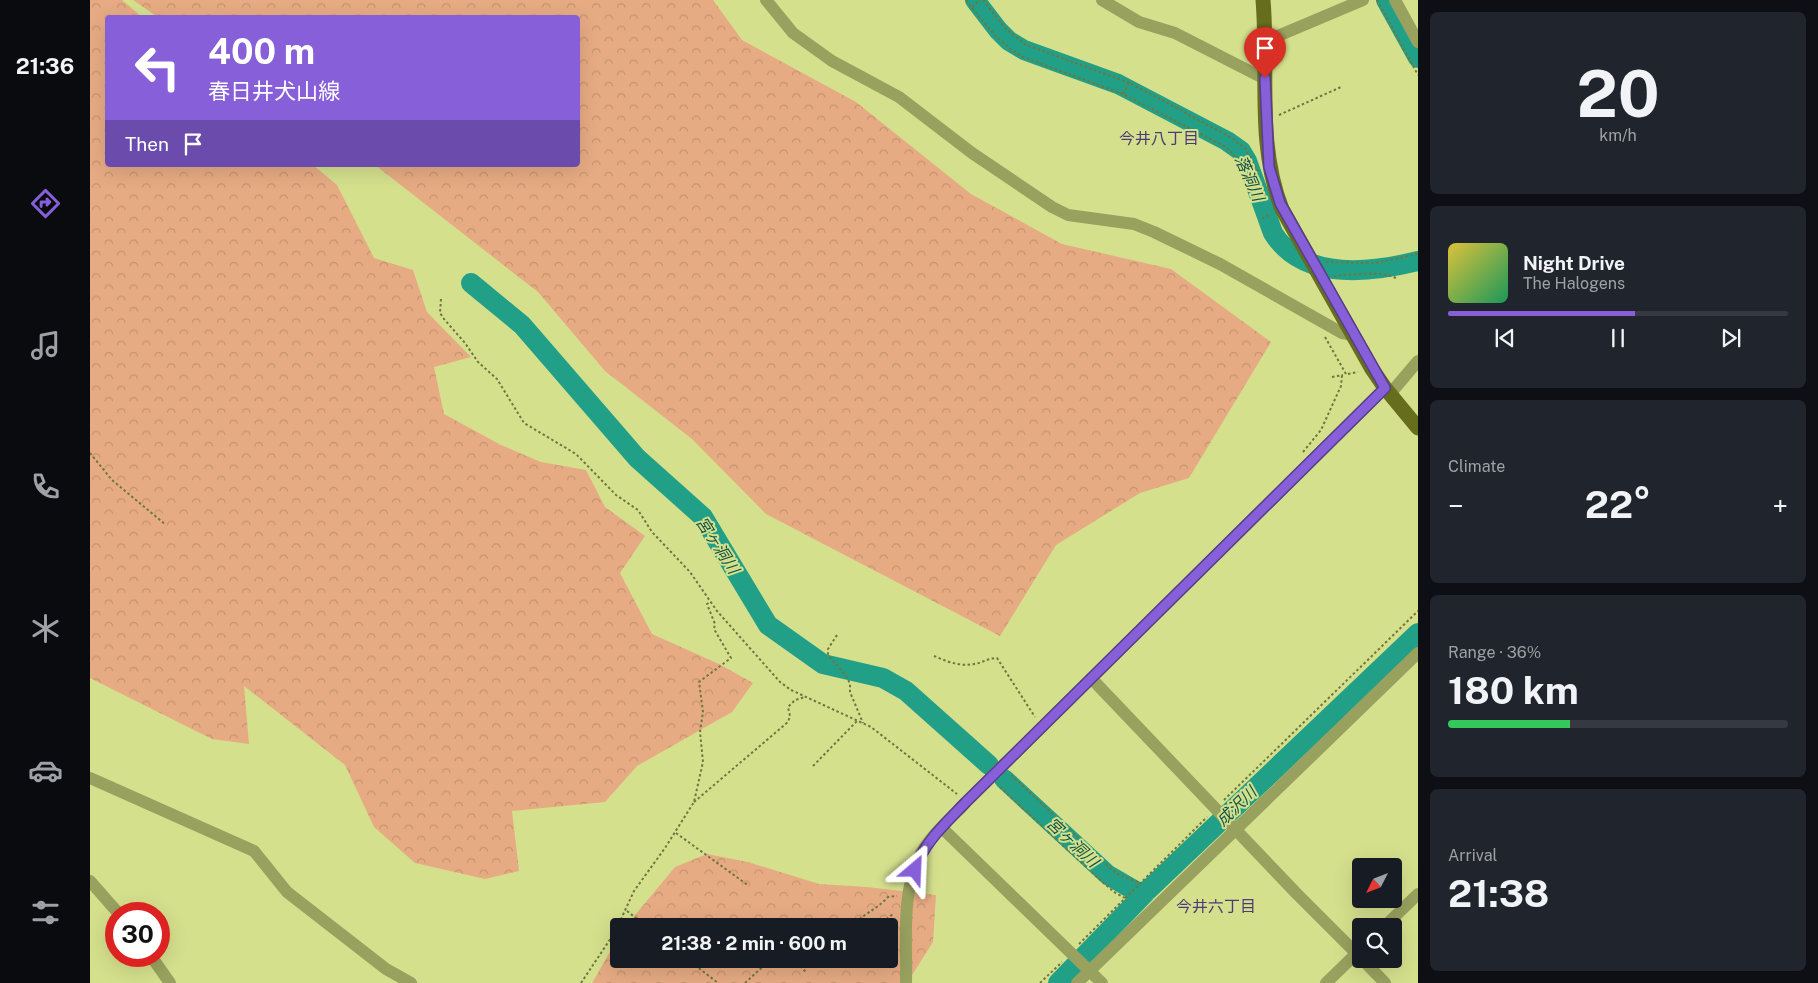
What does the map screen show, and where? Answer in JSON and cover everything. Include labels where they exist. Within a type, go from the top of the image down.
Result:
[{"type":"main road","points":[[1262,0],[1266,41],[1265,78],[1269,167],[1273,187],[1282,209],[1372,369],[1418,428]]},
{"type":"street","points":[[766,0],[793,33],[832,61],[899,97],[972,153],[1052,207],[1068,215],[1134,224],[1154,232],[1220,264],[1342,333],[1353,335]]},
{"type":"street","points":[[1102,0],[1139,22],[1175,33],[1265,78]]},
{"type":"street","points":[[1266,41],[1363,0]]},
{"type":"street","points":[[1396,0],[1418,42]]},
{"type":"street","points":[[906,983],[909,895],[919,857],[942,828],[966,802],[1305,467],[1418,361]]},
{"type":"street","points":[[1077,983],[1418,653]]},
{"type":"street","points":[[1091,678],[1235,829],[1352,947]]},
{"type":"street","points":[[90,778],[254,851],[287,892],[386,969],[412,983]]},
{"type":"street","points":[[942,828],[1102,983]]},
{"type":"street","points":[[90,881],[108,902]]},
{"type":"street","points":[[1393,918],[1418,894]]},
{"type":"street","points":[[1326,983],[1352,962]]},
{"type":"street","points":[[159,967],[170,983]]},
{"type":"street","points":[[1372,968],[1385,983]]},
{"type":"path","points":[[966,0],[997,39],[1024,57],[1123,93],[1226,147],[1238,159],[1252,196]]},
{"type":"path","points":[[972,7],[982,0],[1005,28],[1024,44],[1130,83],[1232,138],[1248,152],[1260,173]]},
{"type":"path","points":[[1377,0],[1418,76]]},
{"type":"path","points":[[1123,93],[1130,83]]},
{"type":"path","points":[[1267,119],[1341,87]]},
{"type":"path","points":[[1262,219],[1272,212]]},
{"type":"path","points":[[1397,279],[1384,274],[1317,270],[1321,262],[1374,263],[1418,254]]},
{"type":"path","points":[[441,299],[440,313],[444,319],[465,343],[478,362],[497,379],[524,423],[576,454],[616,496],[638,510],[652,532],[690,572],[710,602],[780,682],[791,690],[857,720],[886,737],[966,802]]},
{"type":"path","points":[[1314,318],[1346,374]]},
{"type":"path","points":[[1332,377],[1372,369]]},
{"type":"path","points":[[1305,467],[1302,456],[1304,449],[1321,430],[1341,386],[1342,375]]},
{"type":"path","points":[[90,453],[112,480],[166,524]]},
{"type":"path","points":[[694,802],[703,762],[700,732],[703,712],[699,682],[731,658],[714,628],[715,624],[707,604],[710,602]]},
{"type":"path","points":[[1040,983],[1128,894],[1418,611]]},
{"type":"path","points":[[837,635],[828,649],[828,655],[845,674],[850,684],[850,692],[857,713],[863,723]]},
{"type":"path","points":[[934,656],[952,663],[973,665],[990,658],[997,658],[1041,728]]},
{"type":"path","points":[[581,983],[615,932],[634,891],[694,802],[788,722],[790,716],[788,707],[794,700],[805,696]]},
{"type":"path","points":[[813,766],[857,720]]},
{"type":"path","points":[[1002,767],[1117,874],[1140,883]]},
{"type":"path","points":[[991,778],[1109,887],[1125,898]]},
{"type":"path","points":[[675,832],[749,886]]},
{"type":"path","points":[[860,918],[877,909],[888,897],[909,895]]},
{"type":"path","points":[[626,910],[636,918]]},
{"type":"path","points":[[888,918],[894,913],[907,910]]},
{"type":"path","points":[[699,968],[718,983]]},
{"type":"path","points":[[745,983],[761,968]]},
{"type":"path","points":[[802,968],[807,973]]},
{"type":"green space","points":[[90,0],[122,0],[140,15],[105,15],[105,167],[315,167],[337,185],[374,258],[413,270],[427,312],[471,357],[434,367],[444,414],[501,445],[541,462],[586,470],[605,507],[645,536],[620,573],[652,634],[719,664],[753,683],[732,712],[637,766],[605,802],[512,811],[519,871],[485,879],[415,863],[374,827],[345,765],[244,686],[249,744],[212,739],[90,678]]},
{"type":"green space","points":[[133,0],[713,0],[742,40],[856,102],[971,194],[1062,244],[1171,269],[1271,342],[1189,478],[1140,493],[1056,545],[1000,636],[766,514],[692,439],[605,371],[538,292],[378,167],[580,167],[580,15],[155,15]]},
{"type":"green space","points":[[707,854],[748,862],[819,884],[867,887],[936,895],[933,942],[907,983],[592,983],[610,952],[610,968],[898,968],[898,918],[633,918],[675,867]]},
{"type":"waterway","name":"落洞川","points":[[975,0],[998,30],[1009,41],[1024,50],[1118,84],[1227,141],[1241,151],[1247,161],[1273,233],[1286,248],[1302,259],[1319,266],[1339,270],[1379,268],[1418,261]]},
{"type":"waterway","points":[[1386,0],[1418,58]]},
{"type":"waterway","name":"宮ヶ洞川","points":[[471,283],[522,325],[637,458],[703,517],[768,625],[823,664],[883,678],[906,691],[989,765]]},
{"type":"waterway","name":"成沢川","points":[[1058,983],[1148,890],[1418,633]]},
{"type":"waterway","name":"宮ヶ洞川","points":[[1004,779],[1108,875],[1139,893],[1148,890]]},
{"type":"district","name":"今井八丁目","points":[[1159,138]]},
{"type":"district","name":"今井六丁目","points":[[1216,906]]},
{"type":"route","points":[[915,870],[919,857],[929,842],[966,802],[1385,388],[1362,352],[1282,209],[1273,187],[1269,167],[1265,78]]}]
